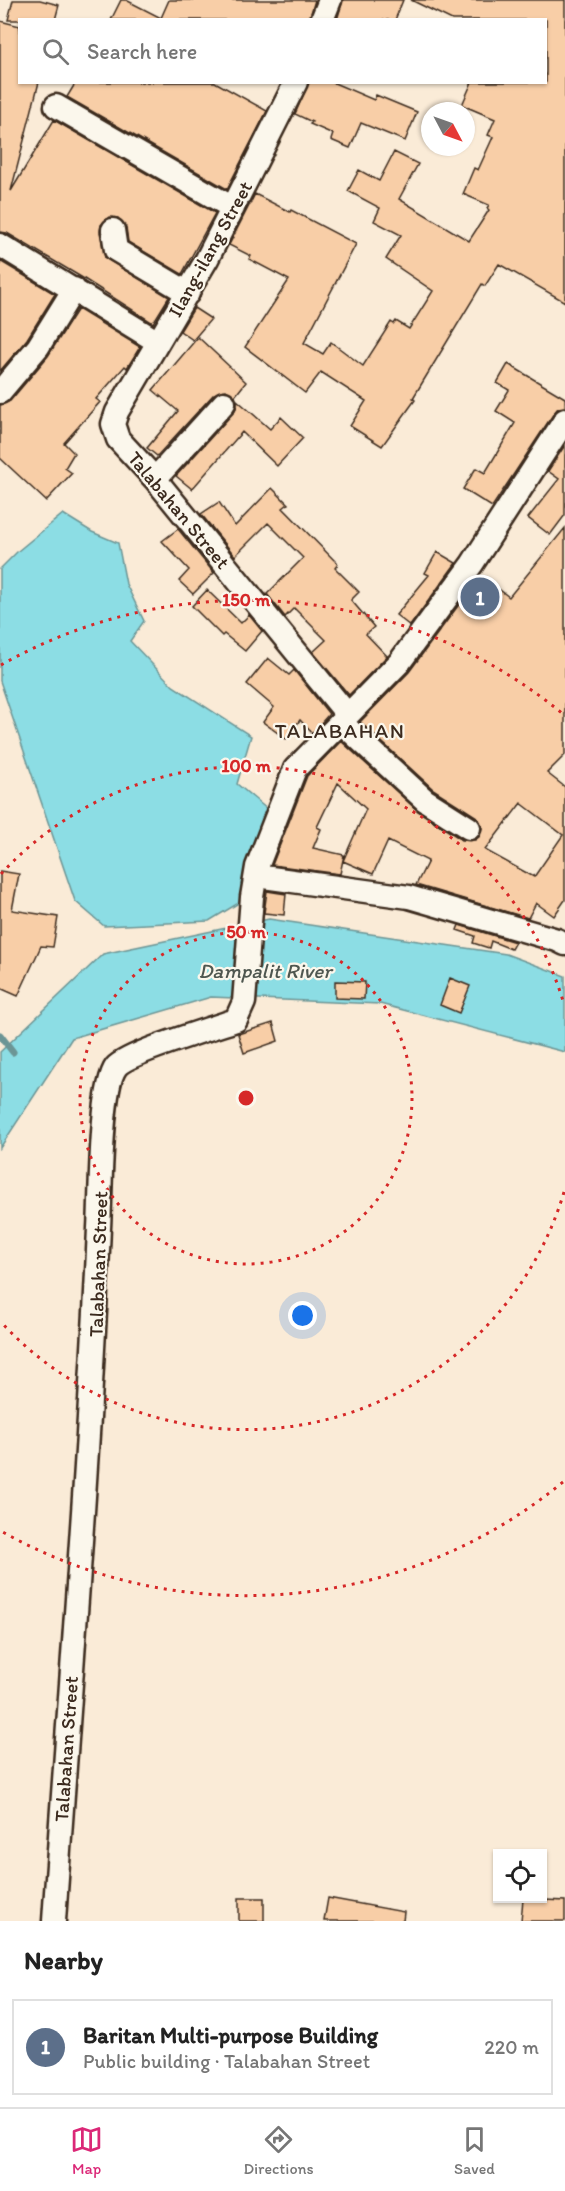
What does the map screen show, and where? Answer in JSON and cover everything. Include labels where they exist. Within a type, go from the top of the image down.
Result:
[{"type":"street","points":[[323,18],[330,0]]},
{"type":"street","name":"Ilang-ilang Street","points":[[117,412],[188,292],[295,84]]},
{"type":"street","points":[[56,106],[233,208]]},
{"type":"street","points":[[112,230],[116,250],[188,292]]},
{"type":"street","points":[[0,244],[158,342]]},
{"type":"street","points":[[0,392],[38,347],[74,290]]},
{"type":"street","points":[[155,479],[224,403]]},
{"type":"street","name":"Talabahan Street","points":[[117,412],[113,424],[118,439],[155,479],[342,708],[344,718]]},
{"type":"street","name":"Talabahan Street","points":[[54,1921],[93,1389],[103,1138],[110,1079],[118,1065],[135,1055],[236,1020],[244,1002],[256,876],[271,829],[295,770],[399,663],[444,604],[565,420]]},
{"type":"street","points":[[344,718],[346,727],[425,800],[469,828]]},
{"type":"street","points":[[256,876],[409,897],[558,940],[565,944]]},
{"type":"water","points":[[63,514],[92,532],[118,543],[126,584],[144,621],[130,641],[173,686],[251,736],[237,784],[268,810],[242,901],[209,921],[104,926],[75,901],[0,681],[0,569]]},
{"type":"water","name":"Dampalit River","points":[[269,919],[506,954],[565,976],[565,1052],[380,1004],[211,997],[72,1038],[0,1148],[0,1052],[103,954]]},
{"type":"building","points":[[13,0],[40,0],[59,5],[56,18],[8,20]]},
{"type":"building","points":[[121,0],[126,0],[161,18],[112,18]]},
{"type":"building","points":[[169,0],[315,0],[310,18],[161,18]]},
{"type":"building","points":[[343,0],[403,0],[396,18],[338,18]]},
{"type":"building","points":[[411,0],[565,0],[565,302],[499,264],[485,286],[482,284],[413,398],[415,400],[382,446],[350,426],[366,401],[321,372],[305,393],[245,347],[289,280],[249,259],[251,256],[229,245],[255,194],[356,244],[304,343],[323,354],[331,342],[363,366],[391,322],[394,324],[396,321],[409,329],[433,291],[386,259],[401,235],[374,221],[380,208],[348,191],[359,170],[379,181],[394,152],[418,164],[399,199],[469,241],[489,210],[487,208],[489,205],[463,194],[474,168],[478,170],[493,137],[488,135],[495,119],[475,111],[475,102],[463,102],[471,84],[547,84],[547,18],[448,18]]},
{"type":"building","points":[[0,21],[18,26],[18,84],[38,84],[11,191],[54,120],[215,213],[182,274],[128,242],[126,227],[118,218],[110,217],[101,225],[100,232],[105,258],[169,297],[153,323],[81,277],[7,233],[0,232]]},
{"type":"building","points":[[75,84],[219,84],[267,111],[227,189],[67,97]]},
{"type":"building","points":[[308,84],[337,84],[374,100],[376,95],[417,112],[405,141],[361,123],[350,148],[331,140],[333,134],[310,124],[312,122],[295,114]]},
{"type":"building","points":[[0,261],[55,294],[27,339],[0,371]]},
{"type":"building","points":[[194,308],[211,319],[193,340],[180,331]]},
{"type":"building","points":[[78,309],[140,347],[127,368],[125,366],[96,399],[100,402],[64,443],[74,453],[65,468],[72,473],[46,501],[0,458],[0,405],[10,401],[48,356]]},
{"type":"building","points":[[198,337],[246,382],[235,396],[226,390],[214,394],[157,456],[147,448],[178,411],[153,390]]},
{"type":"building","points":[[508,364],[565,398],[565,407],[558,408],[554,413],[492,507],[463,489],[476,468],[485,473],[515,423],[496,411],[509,390],[497,383]]},
{"type":"building","points":[[237,400],[270,429],[281,417],[303,438],[277,466],[242,432],[192,489],[176,476],[234,412]]},
{"type":"building","points":[[565,445],[565,515],[550,535],[528,518],[559,479],[548,471]]},
{"type":"building","points":[[272,488],[288,504],[283,508],[338,564],[335,568],[359,592],[351,600],[374,627],[366,634],[387,656],[349,695],[313,652],[326,640],[294,608],[285,617],[267,594],[303,558],[268,523],[235,556],[201,514],[219,502],[235,526]]},
{"type":"building","points":[[565,528],[565,755],[547,773],[565,787],[565,900],[554,916],[536,903],[528,918],[416,885],[428,861],[388,841],[373,874],[343,861],[366,809],[338,783],[317,827],[321,829],[313,848],[344,855],[340,874],[272,865],[307,776],[341,741],[418,811],[462,840],[475,840],[480,836],[482,828],[477,817],[433,789],[360,722],[409,672],[466,595],[468,596],[483,577],[509,597]],"holes":[[[521,803],[563,835],[534,877],[485,850]]]},
{"type":"building","points":[[178,529],[214,573],[193,594],[179,581],[189,570],[162,541]]},
{"type":"building","points":[[437,552],[456,563],[410,626],[396,615],[429,575],[425,573]]},
{"type":"building","points":[[207,590],[241,623],[249,615],[262,631],[245,651],[224,634],[222,636],[192,606]]},
{"type":"building","points":[[268,658],[289,675],[294,670],[329,714],[312,733],[300,720],[286,739],[263,722],[274,707],[247,684]]},
{"type":"building","points":[[0,871],[19,874],[12,910],[58,917],[53,947],[41,946],[18,996],[0,988]]},
{"type":"building","points":[[267,891],[286,894],[284,915],[264,913]]},
{"type":"building","points":[[459,925],[515,942],[511,949],[491,941],[489,948],[473,943],[475,936],[457,930]]},
{"type":"building","points":[[450,978],[470,986],[459,1013],[440,1005]]},
{"type":"building","points":[[335,981],[365,982],[364,999],[335,998]]},
{"type":"building","points":[[273,1023],[278,1041],[244,1053],[238,1034]]},
{"type":"building","points":[[239,1898],[264,1898],[264,1921],[239,1921]]},
{"type":"building","points":[[328,1898],[404,1912],[403,1921],[324,1921]]},
{"type":"building","points":[[565,1901],[565,1921],[521,1921],[523,1903]]},
{"type":"waterway","points":[[0,1035],[13,1052]]},
{"type":"place","name":"Baritan Multi-purpose Building","points":[[480,597]]},
{"type":"district","name":"TALABAHAN","points":[[340,730]]}]
